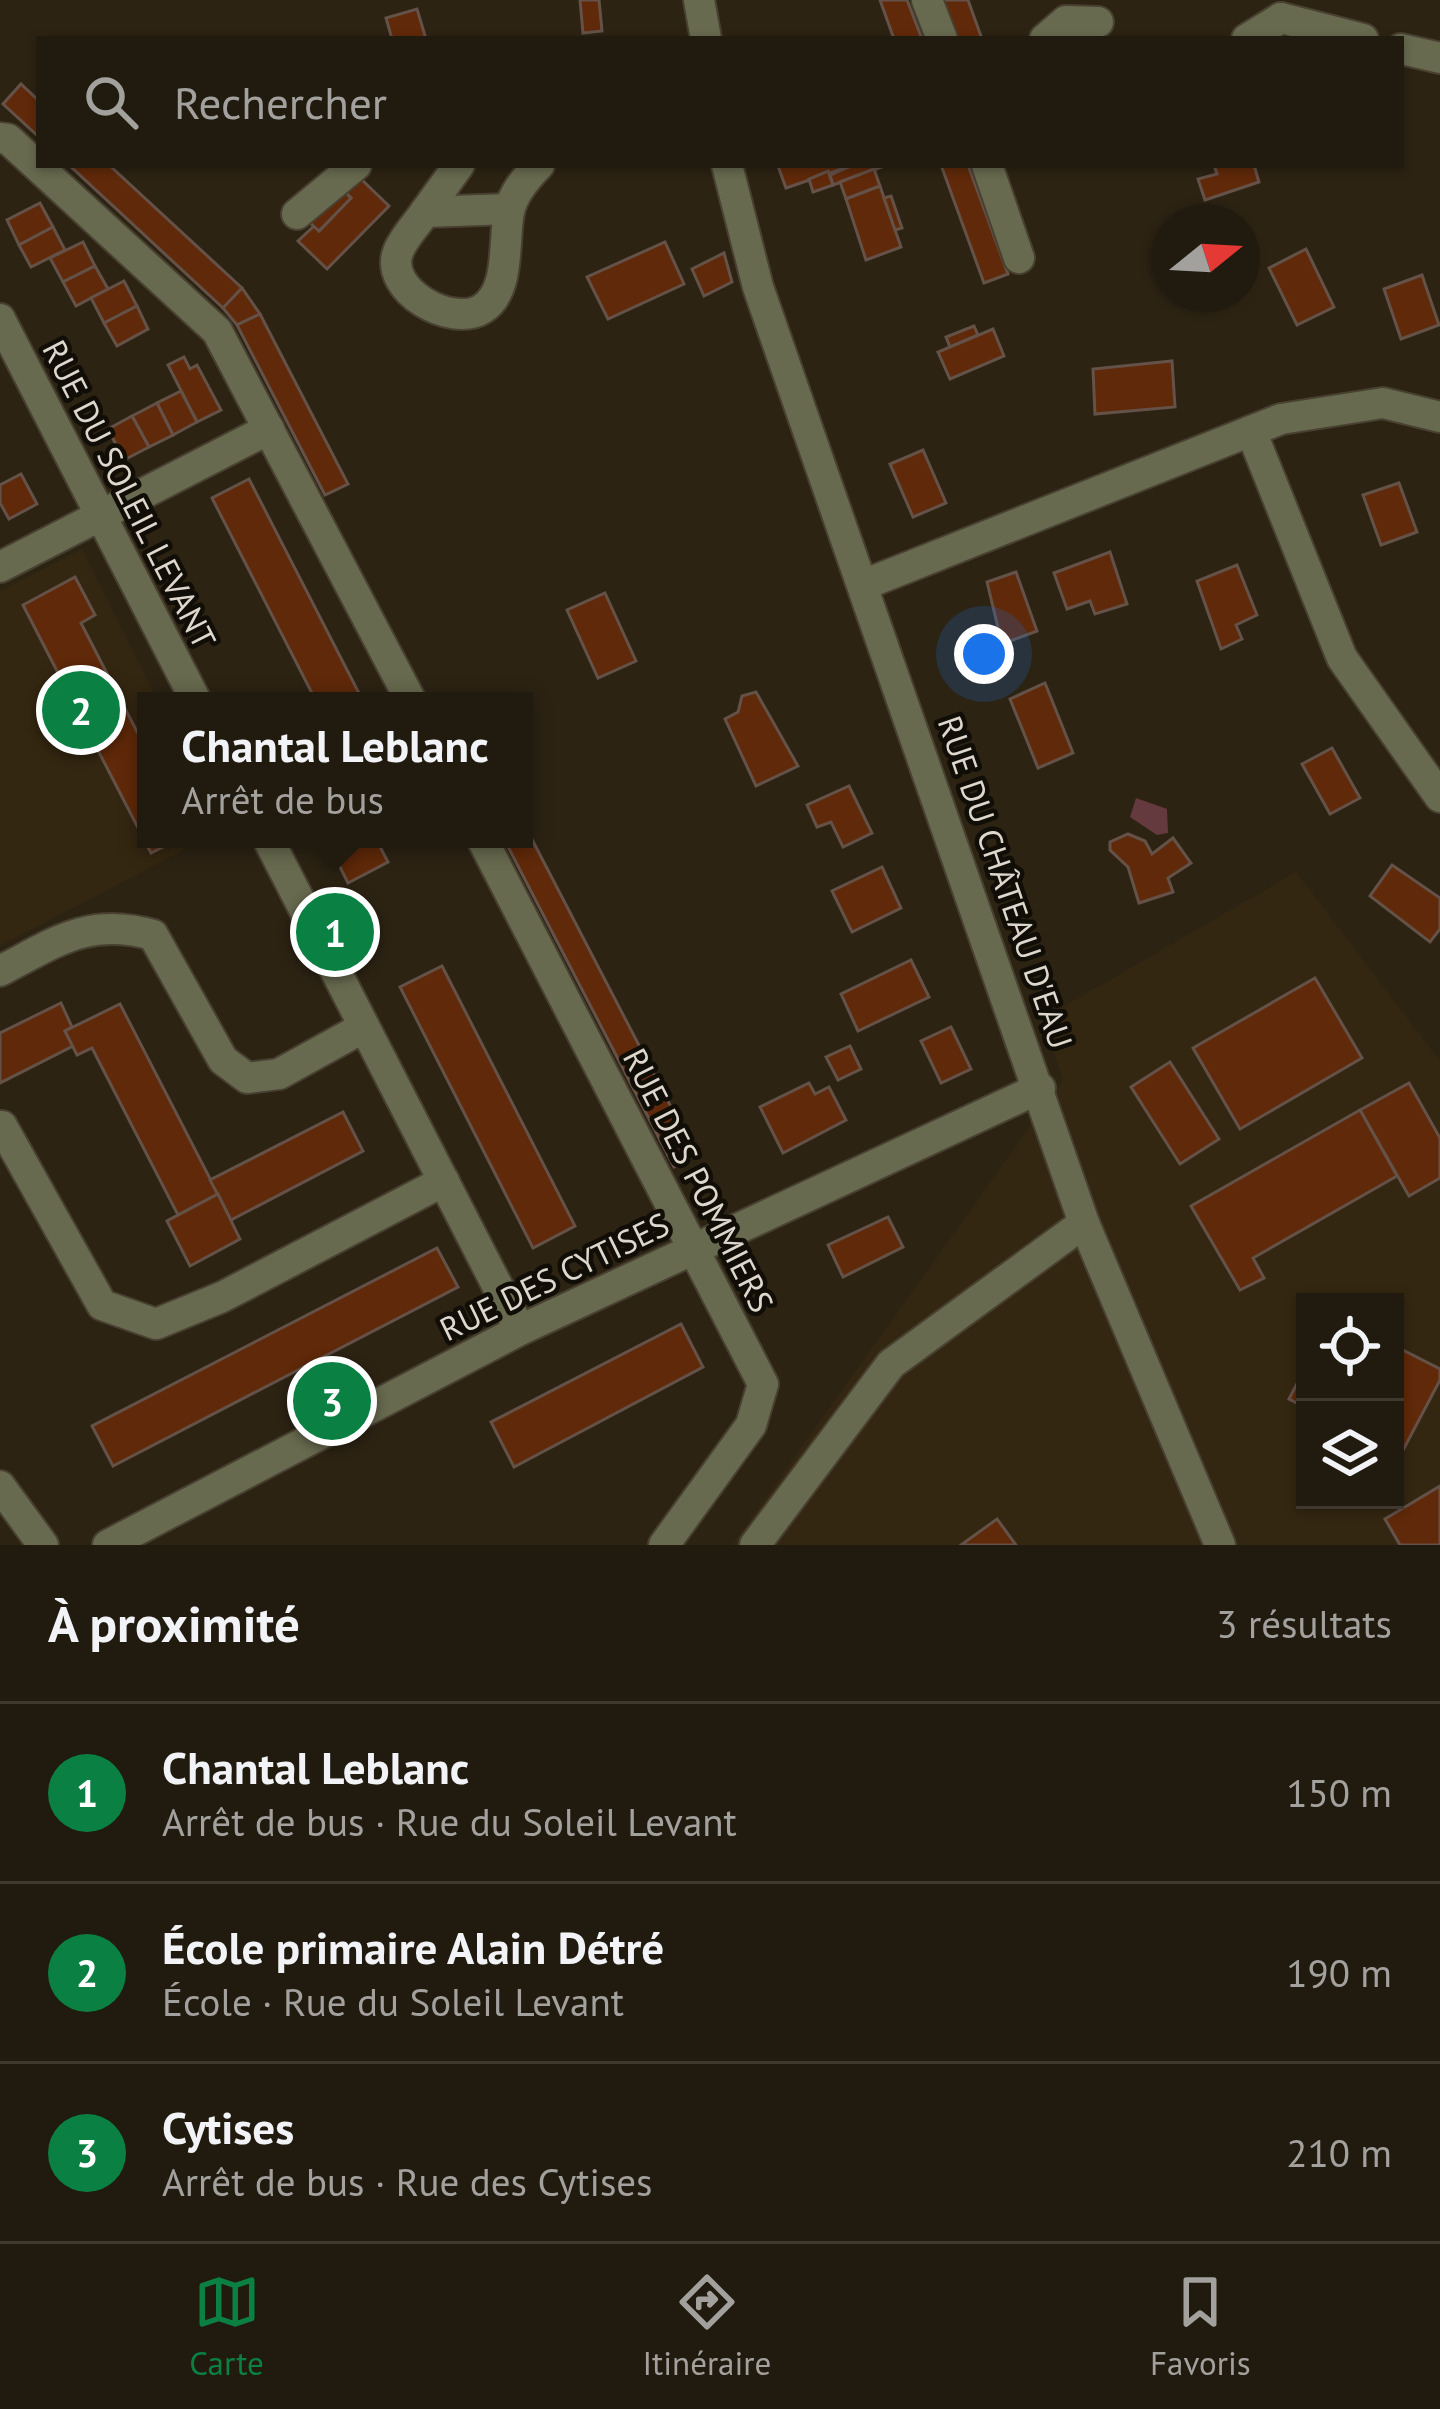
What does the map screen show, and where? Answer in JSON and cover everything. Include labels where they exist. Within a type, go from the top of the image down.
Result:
[{"type":"street","points":[[699,0],[705,36]]},
{"type":"street","points":[[927,0],[941,36]]},
{"type":"street","points":[[1250,36],[1276,9],[1354,36]]},
{"type":"street","points":[[1049,36],[1066,22],[1104,20]]},
{"type":"street","points":[[1404,50],[1440,58]]},
{"type":"street","points":[[0,138],[8,139],[36,165]]},
{"type":"street","points":[[40,168],[217,331],[405,692]]},
{"type":"street","points":[[297,214],[352,168]]},
{"type":"street","points":[[457,168],[398,253],[397,269],[406,290],[447,314],[463,315],[482,309],[495,295],[509,209],[536,168]]},
{"type":"street","name":"RUE DU CHÂTEAU D'EAU","points":[[728,168],[758,287],[1084,1223],[1220,1545]]},
{"type":"street","points":[[988,168],[1019,258]]},
{"type":"street","points":[[424,212],[509,209]]},
{"type":"street","name":"RUE DU SOLEIL LEVANT","points":[[0,319],[191,692]]},
{"type":"street","points":[[863,585],[1281,419],[1383,403],[1440,417]]},
{"type":"street","points":[[0,567],[269,429]]},
{"type":"street","points":[[1251,431],[1342,658],[1440,797]]},
{"type":"street","points":[[273,848],[520,1330]]},
{"type":"street","name":"RUE DES POMMIERS","points":[[487,848],[763,1384],[751,1425],[664,1545]]},
{"type":"street","points":[[0,971],[78,931],[118,925],[153,935],[223,1060],[247,1078],[279,1074],[364,1027]]},
{"type":"street","name":"RUE DES CYTISES","points":[[108,1545],[520,1330],[1040,1088]]},
{"type":"street","points":[[2,1126],[102,1305],[156,1324],[222,1297],[444,1181]]},
{"type":"street","points":[[755,1545],[891,1364],[1084,1223]]},
{"type":"street","points":[[0,1486],[43,1545]]},
{"type":"shaded area","points":[[82,549],[154,692],[137,692],[137,848],[188,848],[0,946],[0,591]]},
{"type":"shaded area","points":[[1136,798],[1167,809],[1168,833],[1157,835],[1130,817]]},
{"type":"shaded area","points":[[1296,872],[1440,1061],[1440,1545],[732,1545],[1063,1080],[1044,1018]]},
{"type":"building","points":[[580,0],[599,0],[602,31],[583,33]]},
{"type":"building","points":[[880,0],[907,0],[921,36],[893,36]]},
{"type":"building","points":[[940,0],[968,0],[981,36],[954,36]]},
{"type":"building","points":[[417,9],[425,36],[391,36],[386,18]]},
{"type":"building","points":[[21,84],[36,98],[36,134],[3,104]]},
{"type":"building","points":[[72,168],[112,168],[242,288],[223,308]]},
{"type":"building","points":[[779,168],[844,168],[786,188]]},
{"type":"building","points":[[846,168],[879,168],[833,185],[830,175]]},
{"type":"building","points":[[942,168],[969,168],[1008,274],[984,283]]},
{"type":"building","points":[[1215,168],[1255,168],[1259,182],[1205,200],[1198,179],[1217,174]]},
{"type":"building","points":[[874,169],[880,186],[846,199],[840,182]]},
{"type":"building","points":[[828,171],[833,185],[813,192],[809,179]]},
{"type":"building","points":[[360,178],[389,206],[327,269],[298,241],[314,226],[319,231],[351,198],[346,193]]},
{"type":"building","points":[[880,186],[901,247],[866,260],[846,199]]},
{"type":"building","points":[[342,189],[351,198],[319,231],[309,222]]},
{"type":"building","points":[[891,196],[902,228],[895,230],[884,198]]},
{"type":"building","points":[[40,203],[53,227],[19,245],[7,220]]},
{"type":"building","points":[[53,227],[65,250],[31,267],[19,245]]},
{"type":"building","points":[[83,242],[95,266],[63,282],[50,258]]},
{"type":"building","points":[[665,242],[684,284],[608,319],[587,277]]},
{"type":"building","points":[[1306,249],[1334,307],[1297,325],[1269,268]]},
{"type":"building","points":[[724,253],[732,282],[704,296],[692,269]]},
{"type":"building","points":[[95,266],[108,289],[76,306],[63,282]]},
{"type":"building","points":[[1422,275],[1439,325],[1401,339],[1384,289]]},
{"type":"building","points":[[124,281],[137,306],[104,323],[91,298]]},
{"type":"building","points":[[242,288],[260,314],[237,325],[223,308]]},
{"type":"building","points":[[137,306],[148,329],[117,346],[104,323]]},
{"type":"building","points":[[260,314],[348,484],[325,495],[237,325]]},
{"type":"building","points":[[974,326],[978,335],[950,347],[946,337]]},
{"type":"building","points":[[993,329],[1004,356],[950,379],[938,352]]},
{"type":"building","points":[[184,357],[190,369],[197,365],[221,410],[197,422],[168,365]]},
{"type":"building","points":[[1172,361],[1175,407],[1095,414],[1093,369]]},
{"type":"building","points":[[181,391],[197,422],[173,435],[157,403]]},
{"type":"building","points":[[157,403],[173,435],[149,447],[132,416]]},
{"type":"building","points":[[132,416],[149,447],[124,460],[108,429]]},
{"type":"building","points":[[923,450],[946,503],[913,517],[890,464]]},
{"type":"building","points":[[21,474],[37,504],[9,519],[0,503],[0,485]]},
{"type":"building","points":[[249,479],[358,692],[311,692],[212,498]]},
{"type":"building","points":[[1399,483],[1417,532],[1381,545],[1363,495]]},
{"type":"building","points":[[1110,552],[1127,604],[1095,614],[1090,601],[1067,609],[1054,573]]},
{"type":"building","points":[[1237,565],[1257,615],[1236,625],[1242,639],[1221,649],[1197,581]]},
{"type":"building","points":[[1016,572],[1037,631],[1002,644],[987,582]]},
{"type":"building","points":[[75,577],[95,615],[81,623],[137,732],[137,826],[23,605]]},
{"type":"building","points":[[605,593],[636,661],[598,678],[567,610]]},
{"type":"building","points":[[1045,683],[1073,753],[1038,768],[1010,699]]},
{"type":"building","points":[[756,692],[798,766],[756,786],[725,719],[738,712],[742,696]]},
{"type":"building","points":[[1332,748],[1360,798],[1330,814],[1302,764]]},
{"type":"building","points":[[849,786],[872,833],[843,847],[831,822],[817,827],[807,805]]},
{"type":"building","points":[[1128,834],[1145,841],[1152,854],[1173,838],[1191,863],[1168,878],[1173,892],[1139,903],[1128,867],[1110,850],[1110,842]]},
{"type":"building","points":[[533,841],[696,1155],[674,1167],[509,848],[533,848]]},
{"type":"building","points":[[330,848],[381,848],[388,862],[348,883]]},
{"type":"building","points":[[1392,865],[1440,898],[1440,929],[1430,942],[1370,896]]},
{"type":"building","points":[[882,867],[901,908],[852,932],[832,891]]},
{"type":"building","points":[[911,960],[929,997],[858,1031],[841,994]]},
{"type":"building","points":[[442,966],[575,1226],[533,1248],[400,987]]},
{"type":"building","points":[[1315,978],[1362,1058],[1240,1129],[1193,1048]]},
{"type":"building","points":[[61,1003],[72,1027],[65,1031],[73,1046],[0,1083],[0,1033]]},
{"type":"building","points":[[120,1004],[218,1194],[178,1215],[92,1048],[77,1055],[65,1031]]},
{"type":"building","points":[[951,1027],[971,1069],[941,1083],[921,1041]]},
{"type":"building","points":[[850,1046],[861,1069],[838,1080],[826,1057]]},
{"type":"building","points":[[1170,1062],[1219,1139],[1180,1164],[1131,1087]]},
{"type":"building","points":[[809,1083],[815,1094],[829,1087],[846,1120],[783,1153],[760,1107]]},
{"type":"building","points":[[1409,1083],[1440,1138],[1440,1178],[1409,1196],[1360,1110]]},
{"type":"building","points":[[1360,1110],[1397,1176],[1253,1258],[1264,1278],[1240,1290],[1191,1206]]},
{"type":"building","points":[[343,1112],[363,1151],[231,1220],[210,1180]]},
{"type":"building","points":[[218,1194],[240,1239],[190,1266],[167,1221]]},
{"type":"building","points":[[888,1217],[903,1247],[843,1277],[828,1245]]},
{"type":"building","points":[[437,1248],[458,1287],[113,1466],[92,1426]]},
{"type":"building","points":[[681,1324],[703,1367],[514,1467],[491,1422]]},
{"type":"building","points":[[1404,1351],[1440,1369],[1440,1380],[1404,1448]]},
{"type":"building","points":[[1440,1486],[1440,1545],[1400,1545],[1385,1519]]},
{"type":"building","points":[[997,1519],[1016,1545],[961,1545]]},
{"type":"place","name":"École primaire Alain Détré","points":[[81,710]]},
{"type":"place","name":"Chantal Leblanc","points":[[335,932]]},
{"type":"place","name":"Cytises","points":[[332,1401]]}]
